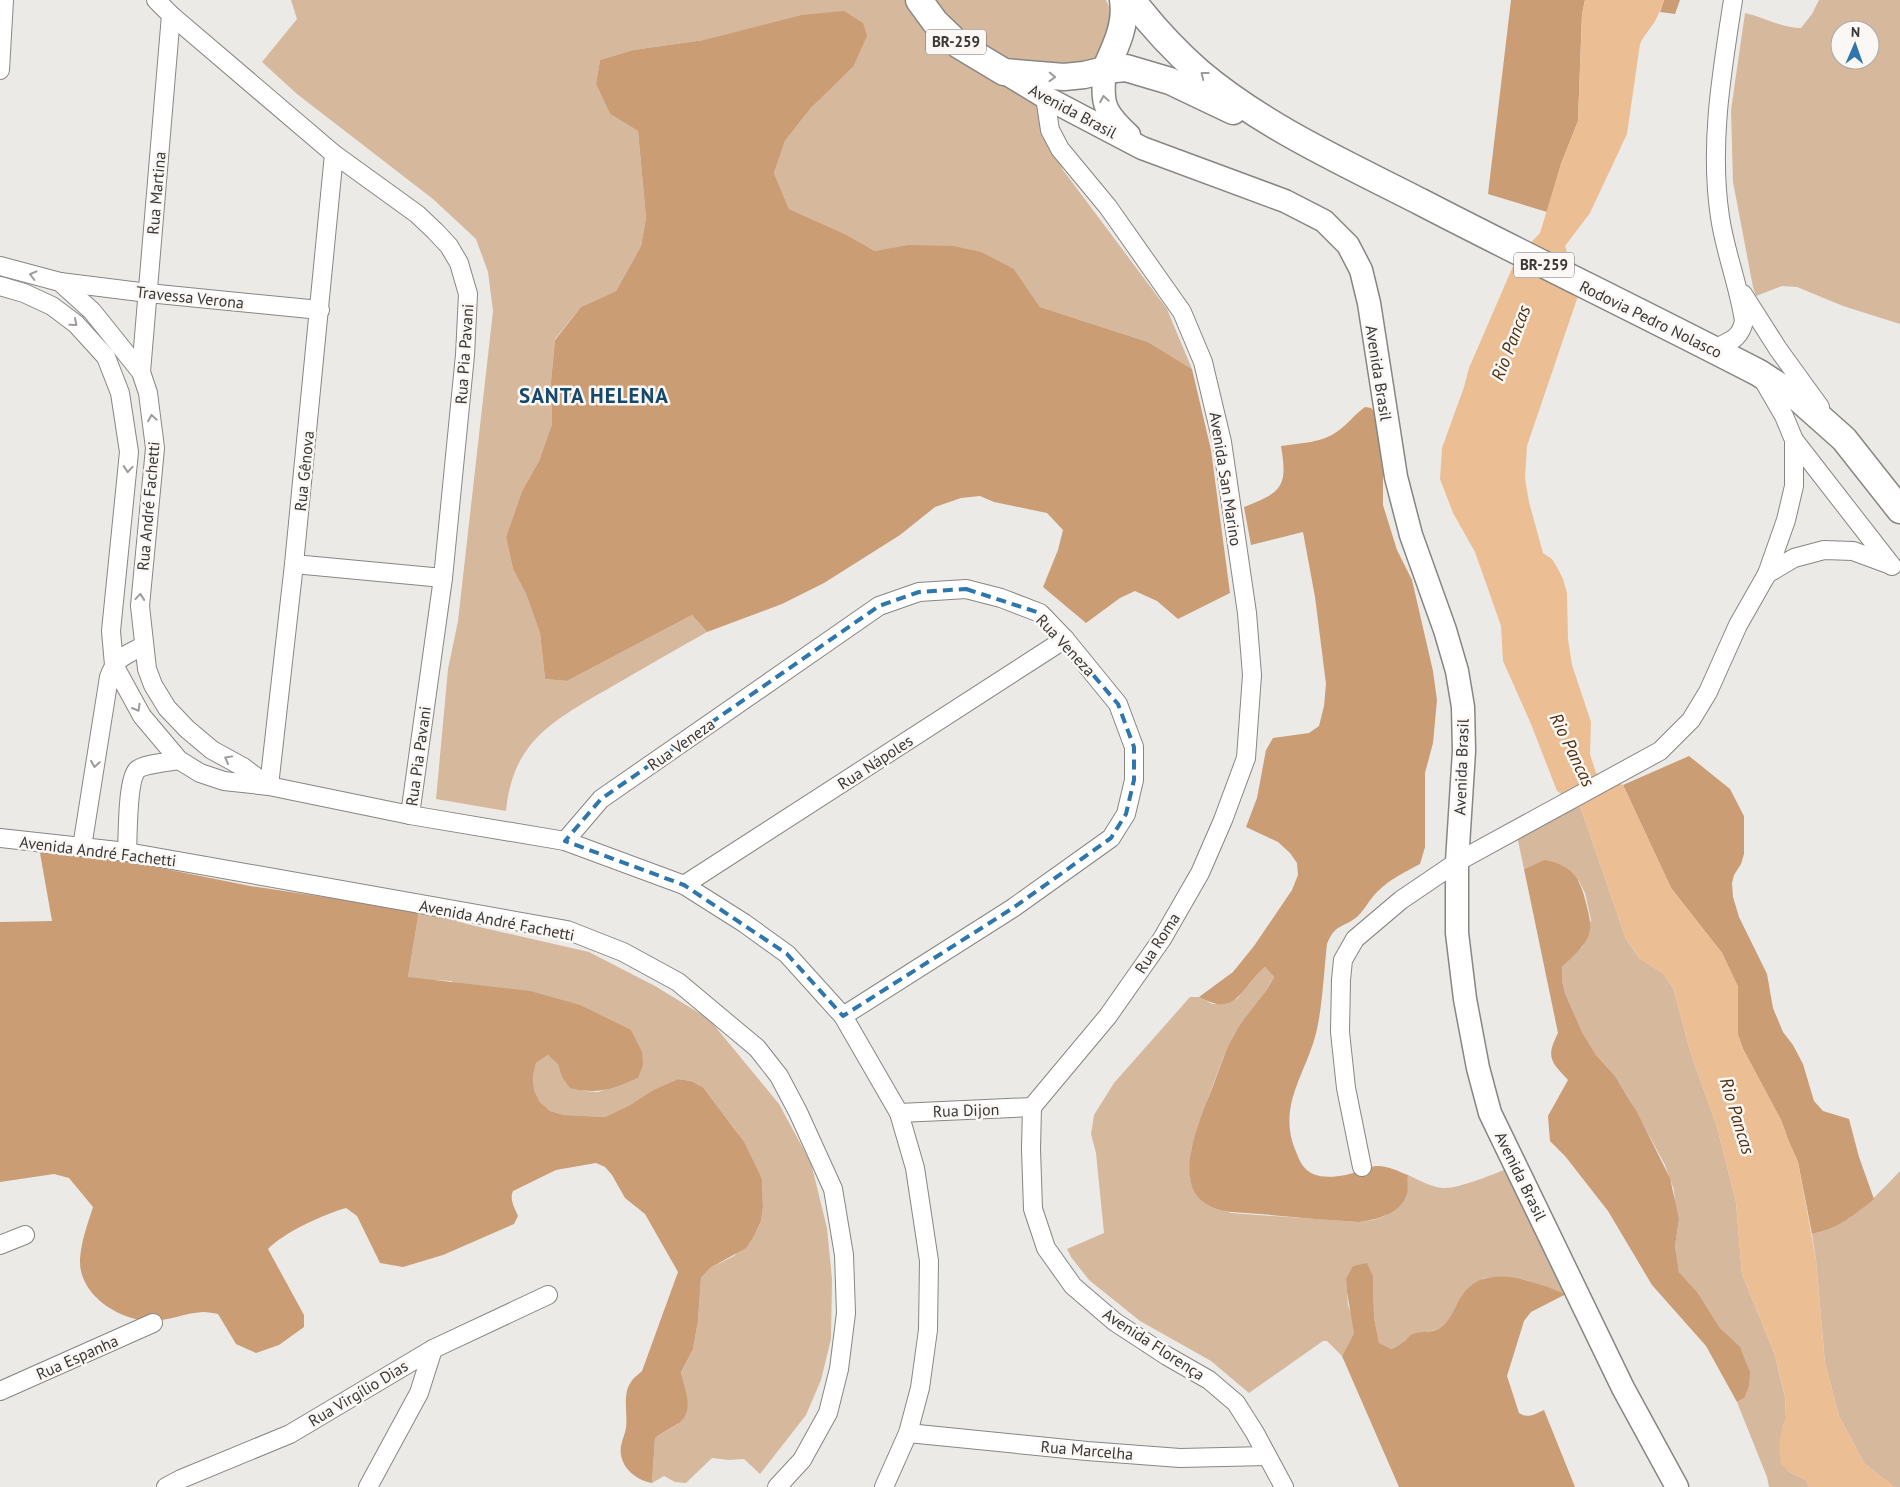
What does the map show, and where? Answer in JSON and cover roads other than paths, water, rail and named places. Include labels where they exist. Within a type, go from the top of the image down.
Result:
[{"type":"highway","name":"Rodovia Pedro Nolasco","points":[[919,0],[935,22],[959,45],[1004,72],[1064,78],[1126,68],[1170,82],[1249,119],[1287,132]]},
{"type":"highway","points":[[1105,70],[1121,30],[1124,11],[1122,0]]},
{"type":"highway","name":"Rodovia Pedro Nolasco","points":[[1132,0],[1156,30],[1199,72],[1232,97],[1287,132],[1439,212],[1650,319],[1714,349],[1759,373],[1799,398],[1844,439],[1900,510]]},
{"type":"main road","name":"Avenida Brasil","points":[[1105,70],[1102,91],[1105,106],[1112,119],[1142,148]]},
{"type":"main road","name":"Avenida Brasil","points":[[1004,72],[1045,97],[1142,148],[1285,201],[1324,221],[1348,245],[1361,270],[1396,477],[1411,535],[1445,630],[1457,670],[1463,707],[1464,751],[1457,862],[1457,933],[1465,998],[1478,1068],[1490,1113],[1623,1388],[1677,1487]]},
{"type":"street","points":[[0,70],[4,0]]},
{"type":"street","name":"Rua Pia Pavani","points":[[156,0],[334,154],[417,214],[449,246],[459,263],[468,294],[465,355],[443,578],[410,815]]},
{"type":"street","points":[[1714,349],[1737,338],[1744,321],[1736,280],[1720,218],[1716,173],[1718,106],[1733,0]]},
{"type":"street","name":"Rua Martina","points":[[142,372],[171,14]]},
{"type":"street","name":"Avenida San Marino","points":[[1045,97],[1050,130],[1060,149],[1108,208],[1177,304],[1203,362],[1222,442],[1247,613],[1252,674],[1246,758]]},
{"type":"street","name":"Rua Gênova","points":[[269,786],[294,564],[334,154]]},
{"type":"street","name":"Rua André Fachetti","points":[[0,266],[60,282],[92,311],[142,372],[153,422],[155,448],[140,606],[147,669],[152,685],[166,708],[212,750],[269,786]]},
{"type":"street","points":[[1736,280],[1778,349],[1844,439]]},
{"type":"street","name":"Travessa Verona","points":[[60,282],[148,293],[320,310]]},
{"type":"street","name":"Rua André Fachetti","points":[[0,286],[24,293],[52,306],[76,324],[106,357],[120,393],[129,452],[111,630],[114,665]]},
{"type":"street","points":[[1759,373],[1784,416],[1794,440],[1895,569]]},
{"type":"street","points":[[1362,1167],[1346,1088],[1340,1032],[1343,960],[1355,939],[1402,900],[1457,862],[1660,751],[1692,720],[1708,692],[1738,625],[1767,574],[1786,520],[1794,486],[1794,440]]},
{"type":"street","points":[[1767,574],[1794,558],[1824,550],[1853,552],[1895,569]]},
{"type":"street","points":[[294,564],[443,578]]},
{"type":"street","name":"Rua Veneza","points":[[565,841],[601,799],[879,606],[919,592],[966,589],[1002,598],[1040,613],[1118,704],[1134,746],[1134,780],[1126,814],[1111,838],[1013,908],[843,1016]]},
{"type":"street","name":"Rua Nápoles","points":[[684,884],[1065,640]]},
{"type":"street","points":[[82,847],[105,701],[114,665],[120,659],[143,646]]},
{"type":"street","points":[[114,665],[142,716],[179,760],[200,773],[224,781],[269,786],[410,815],[565,841],[684,884],[787,954],[843,1016],[899,1112],[915,1168],[929,1261],[928,1330],[920,1388],[908,1433],[884,1487]]},
{"type":"street","name":"Rua Roma","points":[[1032,1107],[1108,1016],[1162,939],[1200,874],[1246,758]]},
{"type":"street","points":[[128,852],[131,781],[138,769],[179,760]]},
{"type":"street","name":"Avenida André Fachetti","points":[[0,838],[128,852],[567,930],[624,952],[678,982],[757,1048],[779,1076],[798,1112],[833,1189],[844,1255],[846,1314],[839,1369],[828,1413],[802,1460],[777,1487]]},
{"type":"street","name":"Rua Dijon","points":[[899,1112],[1032,1107]]},
{"type":"street","name":"Avenida Florença","points":[[1032,1107],[1033,1210],[1046,1248],[1073,1286],[1115,1322],[1167,1356],[1209,1380],[1236,1403],[1255,1433],[1284,1487]]},
{"type":"street","points":[[0,1245],[25,1235]]},
{"type":"street","name":"Rua Virgílio Dias","points":[[166,1487],[290,1434],[433,1349],[548,1295]]},
{"type":"street","name":"Rua Espanha","points":[[0,1391],[153,1323]]},
{"type":"street","points":[[368,1487],[419,1393],[433,1349]]},
{"type":"street","name":"Rua Marcelha","points":[[908,1433],[1087,1451],[1180,1458],[1267,1456]]},
{"type":"water","name":"Rio Pancas","points":[[1585,0],[1664,0],[1654,23],[1640,44],[1627,134],[1590,213],[1565,246],[1580,290],[1527,446],[1525,478],[1529,502],[1543,553],[1552,559],[1557,567],[1567,593],[1568,639],[1572,665],[1591,722],[1590,754],[1596,773],[1623,785],[1671,888],[1722,953],[1738,987],[1738,1035],[1743,1049],[1781,1120],[1798,1162],[1816,1260],[1825,1363],[1839,1416],[1864,1463],[1894,1487],[1809,1487],[1806,1480],[1788,1471],[1781,1464],[1779,1446],[1782,1428],[1786,1419],[1785,1396],[1775,1355],[1742,1274],[1736,1202],[1717,1127],[1690,1051],[1674,990],[1664,974],[1639,958],[1626,939],[1580,806],[1557,791],[1531,724],[1503,661],[1501,626],[1475,552],[1453,513],[1440,479],[1442,448],[1469,368],[1517,257],[1540,233],[1561,164],[1578,121],[1582,14]]},
{"type":"district","name":"SANTA HELENA","points":[[594,396]]}]
